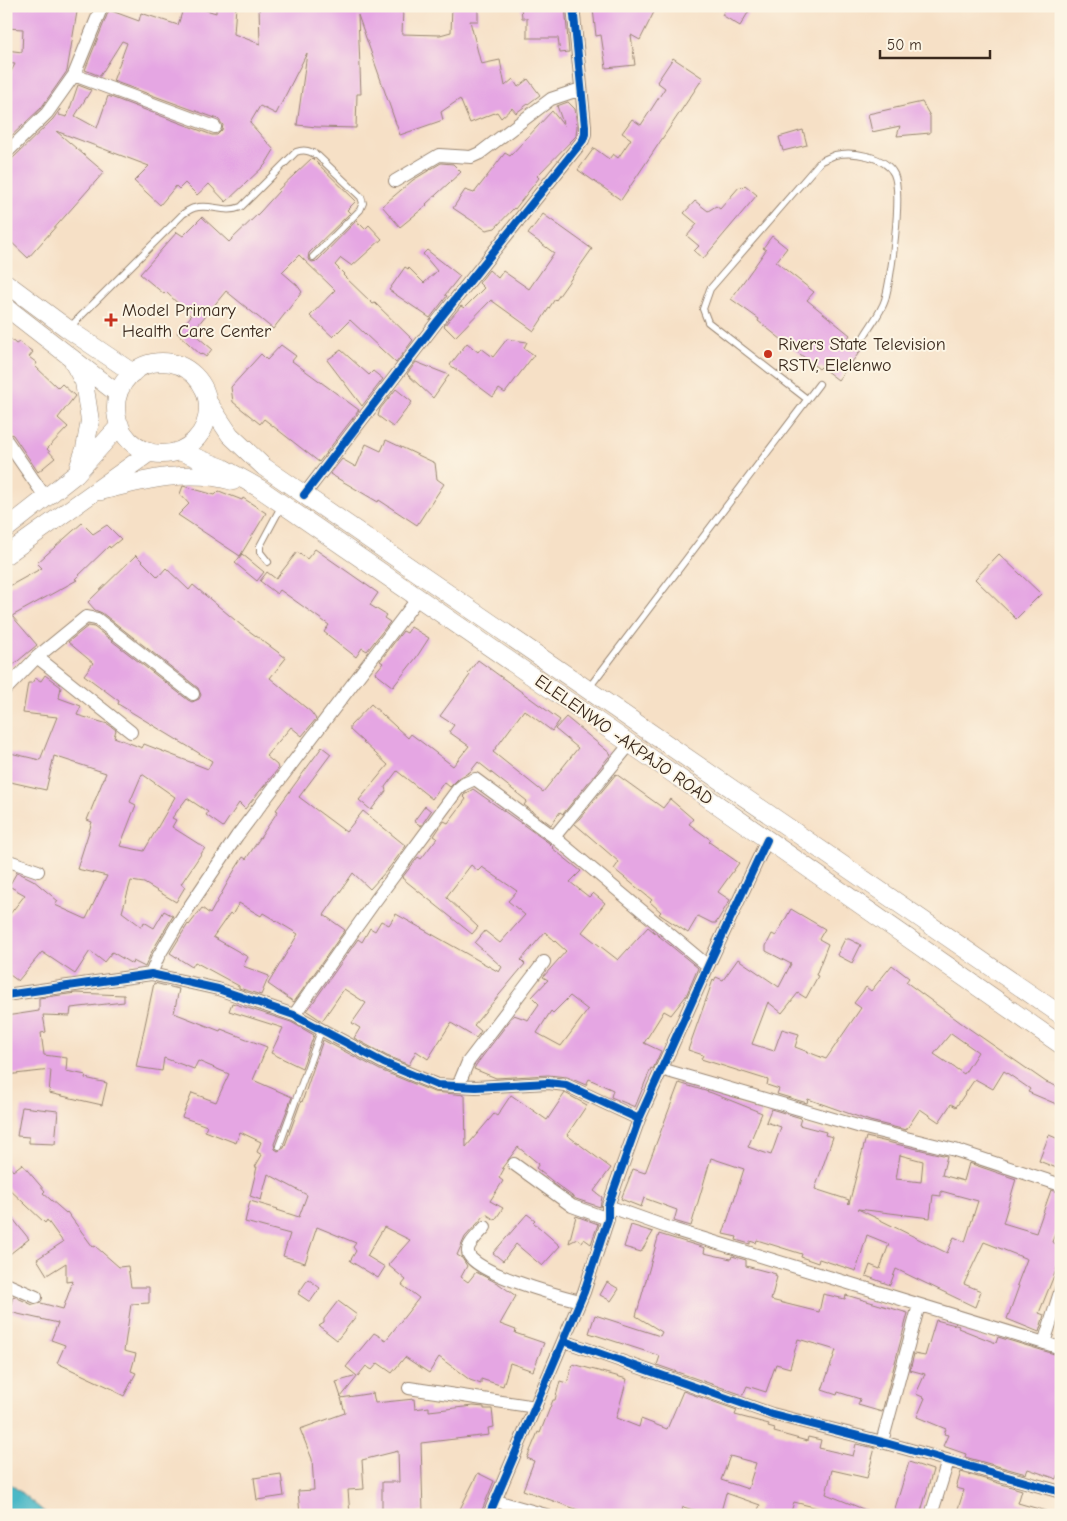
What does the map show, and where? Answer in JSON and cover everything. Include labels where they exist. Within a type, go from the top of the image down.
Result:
[{"type":"main road","points":[[6,283],[68,329],[133,373]]},
{"type":"main road","points":[[6,307],[118,394]]},
{"type":"main road","points":[[70,357],[84,382],[90,421],[85,449],[76,474]]},
{"type":"main road","points":[[166,362],[182,366],[194,374],[204,387],[208,402],[208,418],[202,432],[191,444],[178,451],[164,454],[150,452],[136,446],[126,436],[120,425],[116,408],[118,394],[125,381],[133,373],[150,363],[166,362]]},
{"type":"main road","name":"ELELENWO -AKPAJO ROAD","points":[[208,402],[230,435],[264,467],[1061,1015]]},
{"type":"main road","points":[[6,529],[76,474],[120,425]]},
{"type":"main road","name":"ELELENWO -AKPAJO ROAD","points":[[178,451],[223,468],[260,488],[1061,1045]]},
{"type":"main road","points":[[6,555],[150,452]]},
{"type":"main road","points":[[93,492],[150,479],[188,475],[220,477],[260,488]]},
{"type":"street","points":[[6,153],[47,113],[74,75],[102,6]]},
{"type":"street","points":[[304,495],[437,322],[583,140],[585,126],[573,6]]},
{"type":"street","points":[[74,75],[215,127]]},
{"type":"street","points":[[395,181],[438,155],[471,157],[480,153],[551,100],[581,89]]},
{"type":"street","points":[[6,440],[46,498]]},
{"type":"street","points":[[151,974],[177,925],[237,836],[418,598]]},
{"type":"street","points":[[6,690],[37,657],[86,617],[92,617],[194,694]]},
{"type":"street","points":[[37,657],[131,732]]},
{"type":"street","points":[[554,837],[630,744]]},
{"type":"street","points":[[294,1015],[373,904],[458,790],[464,784],[475,780],[482,783],[487,789],[554,837],[708,966]]},
{"type":"street","points":[[489,1515],[580,1301],[639,1119],[767,840]]},
{"type":"street","points":[[6,860],[38,871]]},
{"type":"street","points":[[458,1086],[468,1062],[544,962]]},
{"type":"street","points":[[6,995],[151,974],[218,989],[294,1015],[384,1063],[437,1085],[476,1087],[548,1083],[566,1085],[639,1119]]},
{"type":"street","points":[[662,1069],[861,1127],[955,1150],[1061,1185]]},
{"type":"street","points":[[514,1164],[572,1206],[675,1230],[1061,1348]]},
{"type":"street","points":[[485,1227],[468,1248],[471,1260],[512,1281],[580,1301]]},
{"type":"street","points":[[6,1284],[36,1297]]},
{"type":"street","points":[[1044,1343],[1061,1289]]},
{"type":"street","points":[[882,1442],[919,1305]]},
{"type":"street","points":[[564,1341],[772,1414],[882,1442],[1061,1492]]},
{"type":"street","points":[[409,1388],[536,1407]]},
{"type":"street","points":[[931,1515],[948,1461]]},
{"type":"street","points":[[496,1500],[546,1515]]},
{"type":"lane","points":[[68,329],[183,214],[192,208],[202,207],[232,211],[241,207],[296,152],[303,150],[310,151],[318,156],[361,196],[363,203],[360,210],[313,257]]},
{"type":"lane","points":[[807,399],[708,322],[703,309],[710,289],[821,161],[836,155],[864,155],[888,164],[894,173],[897,191],[893,257],[885,302],[862,340]]},
{"type":"lane","points":[[587,690],[819,384]]},
{"type":"lane","points":[[268,562],[260,552],[260,546],[282,504]]},
{"type":"lane","points":[[279,1146],[321,1031]]},
{"type":"water","points":[[6,1480],[48,1515],[6,1515]]},
{"type":"building","points":[[6,6],[78,6],[67,71],[41,108],[6,141],[6,81],[15,64],[6,63],[6,50],[22,52],[23,29],[6,28]]},
{"type":"building","points":[[184,6],[193,6],[216,13],[216,6],[236,6],[234,34],[260,44],[259,6],[379,6],[379,9],[403,10],[402,34],[440,35],[451,32],[452,6],[478,6],[478,21],[470,21],[481,64],[500,60],[505,86],[513,79],[518,87],[528,79],[540,95],[516,113],[512,108],[501,118],[497,112],[470,123],[460,99],[441,112],[443,120],[400,135],[358,15],[361,94],[357,94],[356,128],[297,125],[307,53],[276,114],[260,106],[250,123],[274,150],[265,165],[226,202],[209,184],[197,195],[185,183],[179,189],[176,186],[160,205],[134,181],[149,166],[56,131],[104,172],[28,258],[6,237],[6,161],[12,159],[53,119],[60,109],[59,115],[67,117],[78,85],[91,90],[75,116],[97,128],[108,96],[212,135],[217,135],[222,130],[223,125],[218,119],[113,81],[127,43],[122,41],[100,76],[85,70],[109,10],[139,21],[141,13],[178,25]]},
{"type":"building","points":[[521,6],[565,6],[569,52],[560,53],[558,38],[527,38],[527,18],[522,18]]},
{"type":"building","points":[[622,6],[657,6],[640,40],[631,35],[635,65],[606,68],[601,35],[596,36],[593,9]]},
{"type":"building","points":[[727,6],[752,6],[740,26],[722,15]]},
{"type":"building","points":[[673,58],[703,78],[621,200],[578,170],[594,148],[609,159],[613,154],[618,158],[631,139],[622,133],[632,119],[641,125],[665,88],[657,82]]},
{"type":"building","points":[[568,102],[575,109],[576,136],[537,176],[539,178],[515,209],[495,228],[486,230],[453,208],[465,190],[474,193],[505,153],[510,156],[552,111],[564,126],[557,106]]},
{"type":"building","points":[[922,102],[930,116],[930,133],[897,136],[900,126],[872,132],[868,114]]},
{"type":"building","points":[[803,130],[807,145],[783,151],[779,137]]},
{"type":"building","points":[[312,158],[356,201],[347,210],[350,213],[309,253],[308,259],[312,262],[317,261],[357,220],[359,225],[365,229],[369,225],[382,239],[352,266],[341,258],[335,265],[373,304],[375,303],[413,340],[396,363],[350,320],[333,337],[310,316],[335,290],[299,255],[282,272],[302,292],[273,329],[226,291],[192,332],[212,349],[206,357],[201,355],[177,333],[191,316],[166,292],[164,294],[140,274],[177,232],[183,236],[202,217],[229,242],[260,212],[278,190]]},
{"type":"building","points":[[441,163],[453,164],[461,172],[427,205],[400,227],[382,206],[413,180]]},
{"type":"building","points":[[745,185],[757,195],[703,259],[694,251],[699,246],[687,236],[697,224],[684,213],[695,201],[708,211],[716,206],[720,209],[740,186],[742,188]]},
{"type":"building","points":[[543,214],[592,249],[534,331],[491,300],[455,337],[444,326],[461,306],[464,308],[484,288],[479,283],[489,270],[498,278],[503,271],[529,289],[554,253],[528,234]]},
{"type":"building","points":[[772,236],[787,248],[776,262],[814,292],[807,300],[850,335],[848,338],[862,349],[838,380],[821,367],[819,369],[758,321],[759,319],[731,299],[766,250],[763,248]]},
{"type":"building","points":[[427,250],[460,276],[430,318],[389,290],[405,267],[409,268],[424,283],[437,271],[423,254]]},
{"type":"building","points":[[6,335],[16,344],[19,342],[33,352],[29,357],[37,363],[35,366],[58,388],[62,384],[75,396],[58,418],[68,427],[47,449],[55,458],[38,472],[13,435],[6,432]]},
{"type":"building","points":[[507,339],[527,342],[524,348],[534,355],[505,393],[499,389],[493,397],[450,365],[467,343],[478,352],[481,348],[493,357]]},
{"type":"building","points":[[281,345],[296,356],[292,361],[359,410],[319,462],[264,419],[260,424],[233,402],[231,387],[261,354],[267,360]]},
{"type":"building","points":[[341,350],[369,375],[373,371],[383,379],[362,406],[327,360]]},
{"type":"building","points":[[416,362],[449,375],[433,398],[407,374]]},
{"type":"building","points":[[396,389],[412,402],[393,427],[378,416],[380,409]]},
{"type":"building","points":[[386,440],[435,463],[437,479],[444,484],[417,525],[379,500],[378,502],[330,474],[342,459],[356,467],[366,444],[381,451]]},
{"type":"building","points":[[183,486],[215,495],[219,491],[242,500],[243,498],[266,513],[240,556],[178,515],[189,504],[180,494]]},
{"type":"building","points":[[82,523],[93,534],[107,525],[121,539],[110,548],[109,546],[75,579],[77,580],[12,616],[37,645],[6,671],[6,588],[42,568],[37,563]]},
{"type":"building","points":[[315,549],[378,593],[370,605],[386,615],[384,618],[390,622],[367,651],[362,648],[356,657],[324,632],[329,625],[280,590],[277,594],[260,581],[267,572],[276,579],[297,552],[307,559]]},
{"type":"building","points":[[242,554],[264,572],[257,581],[235,563]]},
{"type":"building","points":[[999,554],[1041,594],[1016,619],[975,579]]},
{"type":"building","points":[[136,555],[158,577],[166,568],[189,590],[193,585],[241,625],[286,658],[270,678],[311,712],[316,719],[302,736],[291,727],[266,756],[277,765],[278,769],[245,809],[239,803],[223,827],[206,815],[208,812],[187,798],[172,818],[176,820],[172,827],[205,848],[181,884],[185,887],[176,902],[144,883],[131,881],[122,912],[142,927],[144,922],[154,928],[164,911],[173,916],[145,967],[133,961],[132,964],[112,952],[104,962],[90,951],[75,974],[42,952],[18,981],[6,972],[6,919],[25,895],[9,886],[17,872],[33,880],[58,901],[55,905],[86,919],[107,876],[77,869],[92,822],[87,820],[106,773],[54,756],[46,790],[6,781],[6,752],[40,760],[57,717],[23,713],[28,683],[32,683],[35,678],[41,681],[45,675],[61,687],[59,698],[81,706],[77,715],[108,724],[116,730],[114,737],[142,748],[144,744],[208,769],[212,761],[118,704],[119,701],[84,675],[93,663],[68,642],[88,626],[94,627],[188,700],[192,702],[199,699],[201,695],[198,688],[102,613],[95,610],[88,602]],"holes":[[[142,774],[175,797],[144,851],[120,846],[136,805],[130,802]]]},
{"type":"building","points":[[411,627],[429,638],[393,687],[375,673],[383,663],[380,661],[403,631],[407,633]]},
{"type":"building","points":[[478,660],[560,720],[552,731],[524,710],[493,752],[543,792],[578,748],[555,729],[566,717],[611,754],[563,814],[560,812],[551,825],[524,805],[527,801],[478,762],[470,772],[459,778],[450,787],[444,782],[432,799],[397,771],[385,787],[386,791],[371,810],[359,800],[388,765],[350,730],[350,726],[371,704],[408,738],[411,734],[453,766],[469,746],[449,732],[454,725],[440,716],[470,675],[468,673]]},
{"type":"building","points":[[322,747],[331,754],[299,797],[346,832],[363,811],[406,846],[370,889],[353,873],[324,915],[345,930],[294,1002],[268,984],[298,934],[263,913],[261,916],[239,903],[232,915],[230,913],[213,937],[248,957],[243,966],[269,976],[261,995],[239,988],[239,986],[195,962],[192,967],[170,953],[188,924],[202,908],[210,914],[243,857],[246,859],[278,811],[276,810]]},
{"type":"building","points":[[616,774],[663,808],[670,799],[693,819],[689,824],[711,840],[709,842],[739,863],[718,892],[730,900],[716,923],[698,916],[688,933],[659,914],[661,912],[650,902],[652,900],[614,869],[619,862],[575,824]]},
{"type":"building","points":[[473,789],[549,843],[552,848],[581,871],[570,882],[589,897],[593,893],[605,903],[582,932],[618,960],[648,927],[698,968],[686,996],[671,1015],[664,1011],[644,1043],[661,1051],[653,1069],[651,1068],[635,1107],[611,1097],[613,1090],[589,1079],[586,1085],[567,1077],[548,1075],[496,1078],[474,1069],[514,1015],[528,1020],[539,1004],[532,997],[548,980],[543,977],[566,951],[545,932],[521,960],[525,964],[474,1025],[481,1031],[476,1038],[451,1023],[428,1059],[416,1051],[409,1065],[387,1056],[354,1038],[360,1028],[352,1023],[366,1003],[344,989],[322,1021],[307,1011],[358,939],[362,942],[370,928],[375,931],[381,921],[389,925],[396,914],[499,972],[502,967],[475,943],[485,931],[500,943],[525,915],[508,901],[517,891],[482,867],[478,871],[471,865],[447,898],[478,927],[472,934],[402,878],[418,857],[421,859],[437,838],[434,836],[444,821],[448,823],[466,799],[463,796]],"holes":[[[570,996],[588,1010],[561,1046],[537,1033],[551,1011],[553,1013]]]},
{"type":"building","points":[[425,806],[431,811],[421,826],[414,821]]},
{"type":"building","points":[[791,909],[825,929],[819,939],[828,944],[816,975],[818,976],[806,998],[798,993],[782,1013],[768,1002],[752,1044],[774,1051],[782,1029],[799,1034],[795,1047],[826,1059],[861,1008],[854,1003],[866,987],[871,991],[892,965],[909,978],[906,982],[964,1025],[1046,1082],[1061,1088],[1061,1106],[1028,1092],[1030,1089],[1004,1071],[993,1089],[975,1079],[956,1107],[951,1104],[939,1122],[920,1109],[906,1130],[870,1121],[808,1099],[807,1103],[777,1094],[779,1089],[767,1085],[768,1080],[701,1059],[703,1055],[688,1050],[713,980],[716,977],[723,980],[738,959],[779,987],[791,964],[766,951],[766,946],[772,934],[776,936]],"holes":[[[951,1033],[978,1052],[964,1074],[934,1054]]]},
{"type":"building","points":[[845,939],[861,945],[852,963],[837,955]]},
{"type":"building","points":[[154,983],[179,989],[174,1013],[267,1047],[253,1080],[292,1097],[274,1144],[275,1149],[278,1151],[284,1148],[323,1040],[380,1070],[434,1092],[465,1095],[466,1147],[494,1114],[497,1116],[511,1095],[547,1120],[565,1093],[587,1105],[567,1135],[611,1168],[594,1191],[602,1197],[600,1207],[576,1199],[536,1168],[539,1164],[518,1147],[502,1168],[504,1169],[499,1178],[503,1181],[490,1201],[503,1208],[495,1220],[486,1214],[465,1237],[457,1255],[462,1258],[467,1266],[461,1277],[468,1282],[476,1272],[499,1284],[516,1296],[500,1324],[516,1330],[515,1333],[544,1343],[533,1371],[510,1363],[503,1386],[481,1379],[481,1384],[470,1380],[439,1357],[429,1373],[405,1357],[392,1373],[378,1363],[372,1370],[366,1366],[341,1397],[336,1382],[357,1376],[346,1367],[374,1333],[386,1340],[419,1298],[402,1285],[406,1280],[388,1265],[410,1240],[384,1227],[367,1256],[385,1267],[378,1278],[350,1261],[356,1251],[353,1247],[356,1243],[317,1227],[305,1263],[283,1256],[290,1234],[245,1222],[250,1201],[299,1217],[307,1195],[268,1174],[261,1200],[250,1196],[257,1167],[255,1167],[262,1155],[257,1152],[261,1142],[240,1132],[236,1143],[205,1131],[207,1126],[182,1117],[192,1093],[216,1102],[229,1074],[198,1061],[194,1069],[164,1058],[162,1071],[136,1067]]},
{"type":"building","points":[[76,993],[124,995],[124,1002],[71,1008],[70,1016],[43,1015],[46,1032],[41,1033],[44,1055],[67,1058],[66,1071],[86,1075],[85,1078],[107,1083],[102,1105],[49,1093],[51,1070],[6,1075],[6,1040],[9,1039],[6,1016],[39,1011],[39,998]]},
{"type":"building","points":[[232,1003],[291,1022],[314,1035],[302,1068],[271,1053],[283,1028],[229,1011]]},
{"type":"building","points":[[679,1083],[712,1093],[762,1113],[748,1147],[771,1155],[781,1127],[766,1122],[771,1109],[801,1118],[799,1125],[826,1132],[825,1135],[833,1137],[815,1189],[849,1200],[849,1204],[866,1137],[947,1156],[942,1175],[964,1181],[969,1163],[1016,1179],[1003,1223],[1036,1233],[1051,1190],[1061,1193],[1061,1218],[1052,1242],[1061,1246],[1061,1258],[1039,1313],[1044,1315],[1039,1332],[1007,1319],[1027,1259],[984,1242],[964,1284],[981,1291],[975,1307],[896,1269],[890,1285],[866,1276],[870,1265],[880,1269],[889,1244],[867,1235],[856,1271],[819,1259],[818,1263],[801,1257],[802,1254],[757,1240],[756,1243],[750,1241],[750,1244],[736,1240],[737,1237],[723,1234],[744,1169],[711,1158],[691,1226],[674,1221],[677,1210],[644,1198],[641,1207],[621,1199],[633,1169],[645,1173]],"holes":[[[900,1155],[923,1161],[921,1182],[896,1179]],[[941,1191],[978,1201],[965,1242],[954,1237],[947,1253],[858,1209],[930,1218],[933,1195],[941,1196]]]},
{"type":"building","points":[[22,1107],[58,1111],[55,1144],[29,1143],[29,1137],[17,1136]]},
{"type":"building","points":[[1049,1135],[1061,1140],[1061,1176],[1057,1175],[1059,1169],[1039,1161]]},
{"type":"building","points":[[6,1162],[13,1171],[22,1164],[45,1191],[43,1193],[67,1212],[93,1247],[95,1246],[119,1267],[128,1266],[131,1287],[149,1287],[149,1303],[131,1304],[124,1351],[136,1354],[131,1371],[136,1373],[124,1396],[57,1363],[65,1345],[51,1340],[58,1323],[9,1312],[13,1296],[33,1305],[41,1303],[63,1309],[73,1281],[66,1282],[66,1263],[47,1275],[37,1259],[63,1242],[47,1220],[45,1223],[6,1186]]},
{"type":"building","points":[[6,1210],[29,1239],[6,1257]]},
{"type":"building","points":[[527,1214],[535,1220],[533,1222],[560,1246],[542,1266],[516,1244],[503,1261],[493,1253]]},
{"type":"building","points":[[576,1216],[598,1224],[591,1244],[584,1239],[582,1242],[577,1239],[569,1243]]},
{"type":"building","points":[[631,1225],[653,1232],[641,1252],[624,1247]]},
{"type":"building","points":[[659,1234],[705,1248],[704,1253],[731,1259],[732,1256],[746,1260],[746,1266],[776,1274],[775,1276],[777,1277],[771,1300],[819,1312],[823,1294],[845,1299],[846,1295],[908,1313],[882,1412],[858,1405],[860,1399],[838,1392],[837,1395],[822,1390],[836,1350],[798,1339],[790,1368],[776,1364],[766,1392],[747,1386],[743,1395],[657,1365],[660,1356],[589,1333],[595,1315],[660,1336],[662,1332],[636,1316]]},
{"type":"building","points":[[308,1279],[320,1288],[310,1302],[298,1294]]},
{"type":"building","points":[[607,1282],[619,1289],[611,1301],[600,1295]]},
{"type":"building","points":[[338,1301],[357,1315],[337,1340],[319,1326],[324,1323],[324,1319]]},
{"type":"building","points":[[936,1320],[959,1326],[958,1328],[996,1343],[998,1337],[1061,1356],[1061,1466],[1057,1479],[1028,1469],[1026,1474],[965,1457],[966,1454],[943,1446],[948,1435],[944,1434],[946,1429],[917,1417],[925,1398],[916,1394],[925,1374],[910,1370],[914,1354],[925,1356]]},
{"type":"building","points":[[573,1364],[627,1379],[616,1418],[639,1427],[641,1419],[667,1429],[683,1391],[737,1410],[735,1415],[769,1424],[768,1427],[775,1429],[774,1432],[807,1441],[808,1437],[821,1440],[819,1448],[853,1456],[856,1444],[875,1448],[867,1478],[832,1470],[826,1494],[878,1515],[829,1515],[830,1511],[794,1502],[790,1515],[756,1515],[760,1505],[726,1493],[720,1515],[711,1515],[683,1507],[681,1515],[580,1515],[581,1511],[523,1490],[534,1461],[527,1458],[538,1432],[540,1433],[553,1400],[555,1400],[560,1381],[567,1383]],"holes":[[[730,1456],[756,1463],[748,1489],[721,1480]]]},
{"type":"building","points":[[373,1393],[375,1403],[414,1399],[415,1409],[429,1407],[429,1411],[473,1406],[492,1409],[494,1427],[488,1428],[489,1435],[421,1443],[423,1512],[397,1512],[397,1515],[382,1515],[382,1482],[399,1482],[398,1451],[362,1460],[364,1489],[348,1490],[350,1515],[300,1515],[298,1491],[314,1490],[312,1459],[300,1429],[345,1413],[341,1398]]},
{"type":"building","points":[[909,1462],[933,1470],[920,1515],[893,1515]]},
{"type":"building","points":[[961,1472],[1022,1490],[1018,1503],[1046,1511],[1045,1515],[956,1515],[964,1490],[956,1488]]},
{"type":"building","points":[[478,1473],[494,1481],[480,1515],[457,1515]]},
{"type":"building","points":[[281,1474],[284,1496],[257,1500],[254,1478]]},
{"type":"cycle path","points":[[304,495],[437,322],[583,140],[585,126],[573,6]]},
{"type":"cycle path","points":[[489,1515],[584,1292],[608,1219],[608,1206],[639,1119],[767,840]]},
{"type":"cycle path","points":[[6,995],[151,974],[218,989],[294,1015],[384,1063],[437,1085],[476,1087],[548,1083],[566,1085],[639,1119]]},
{"type":"cycle path","points":[[564,1341],[772,1414],[882,1442],[1061,1492]]},
{"type":"place","name":"Model Primary Health Care Center","points":[[111,320]]},
{"type":"place","name":"Rivers State Television RSTV, Elelenwo","points":[[768,354]]}]
